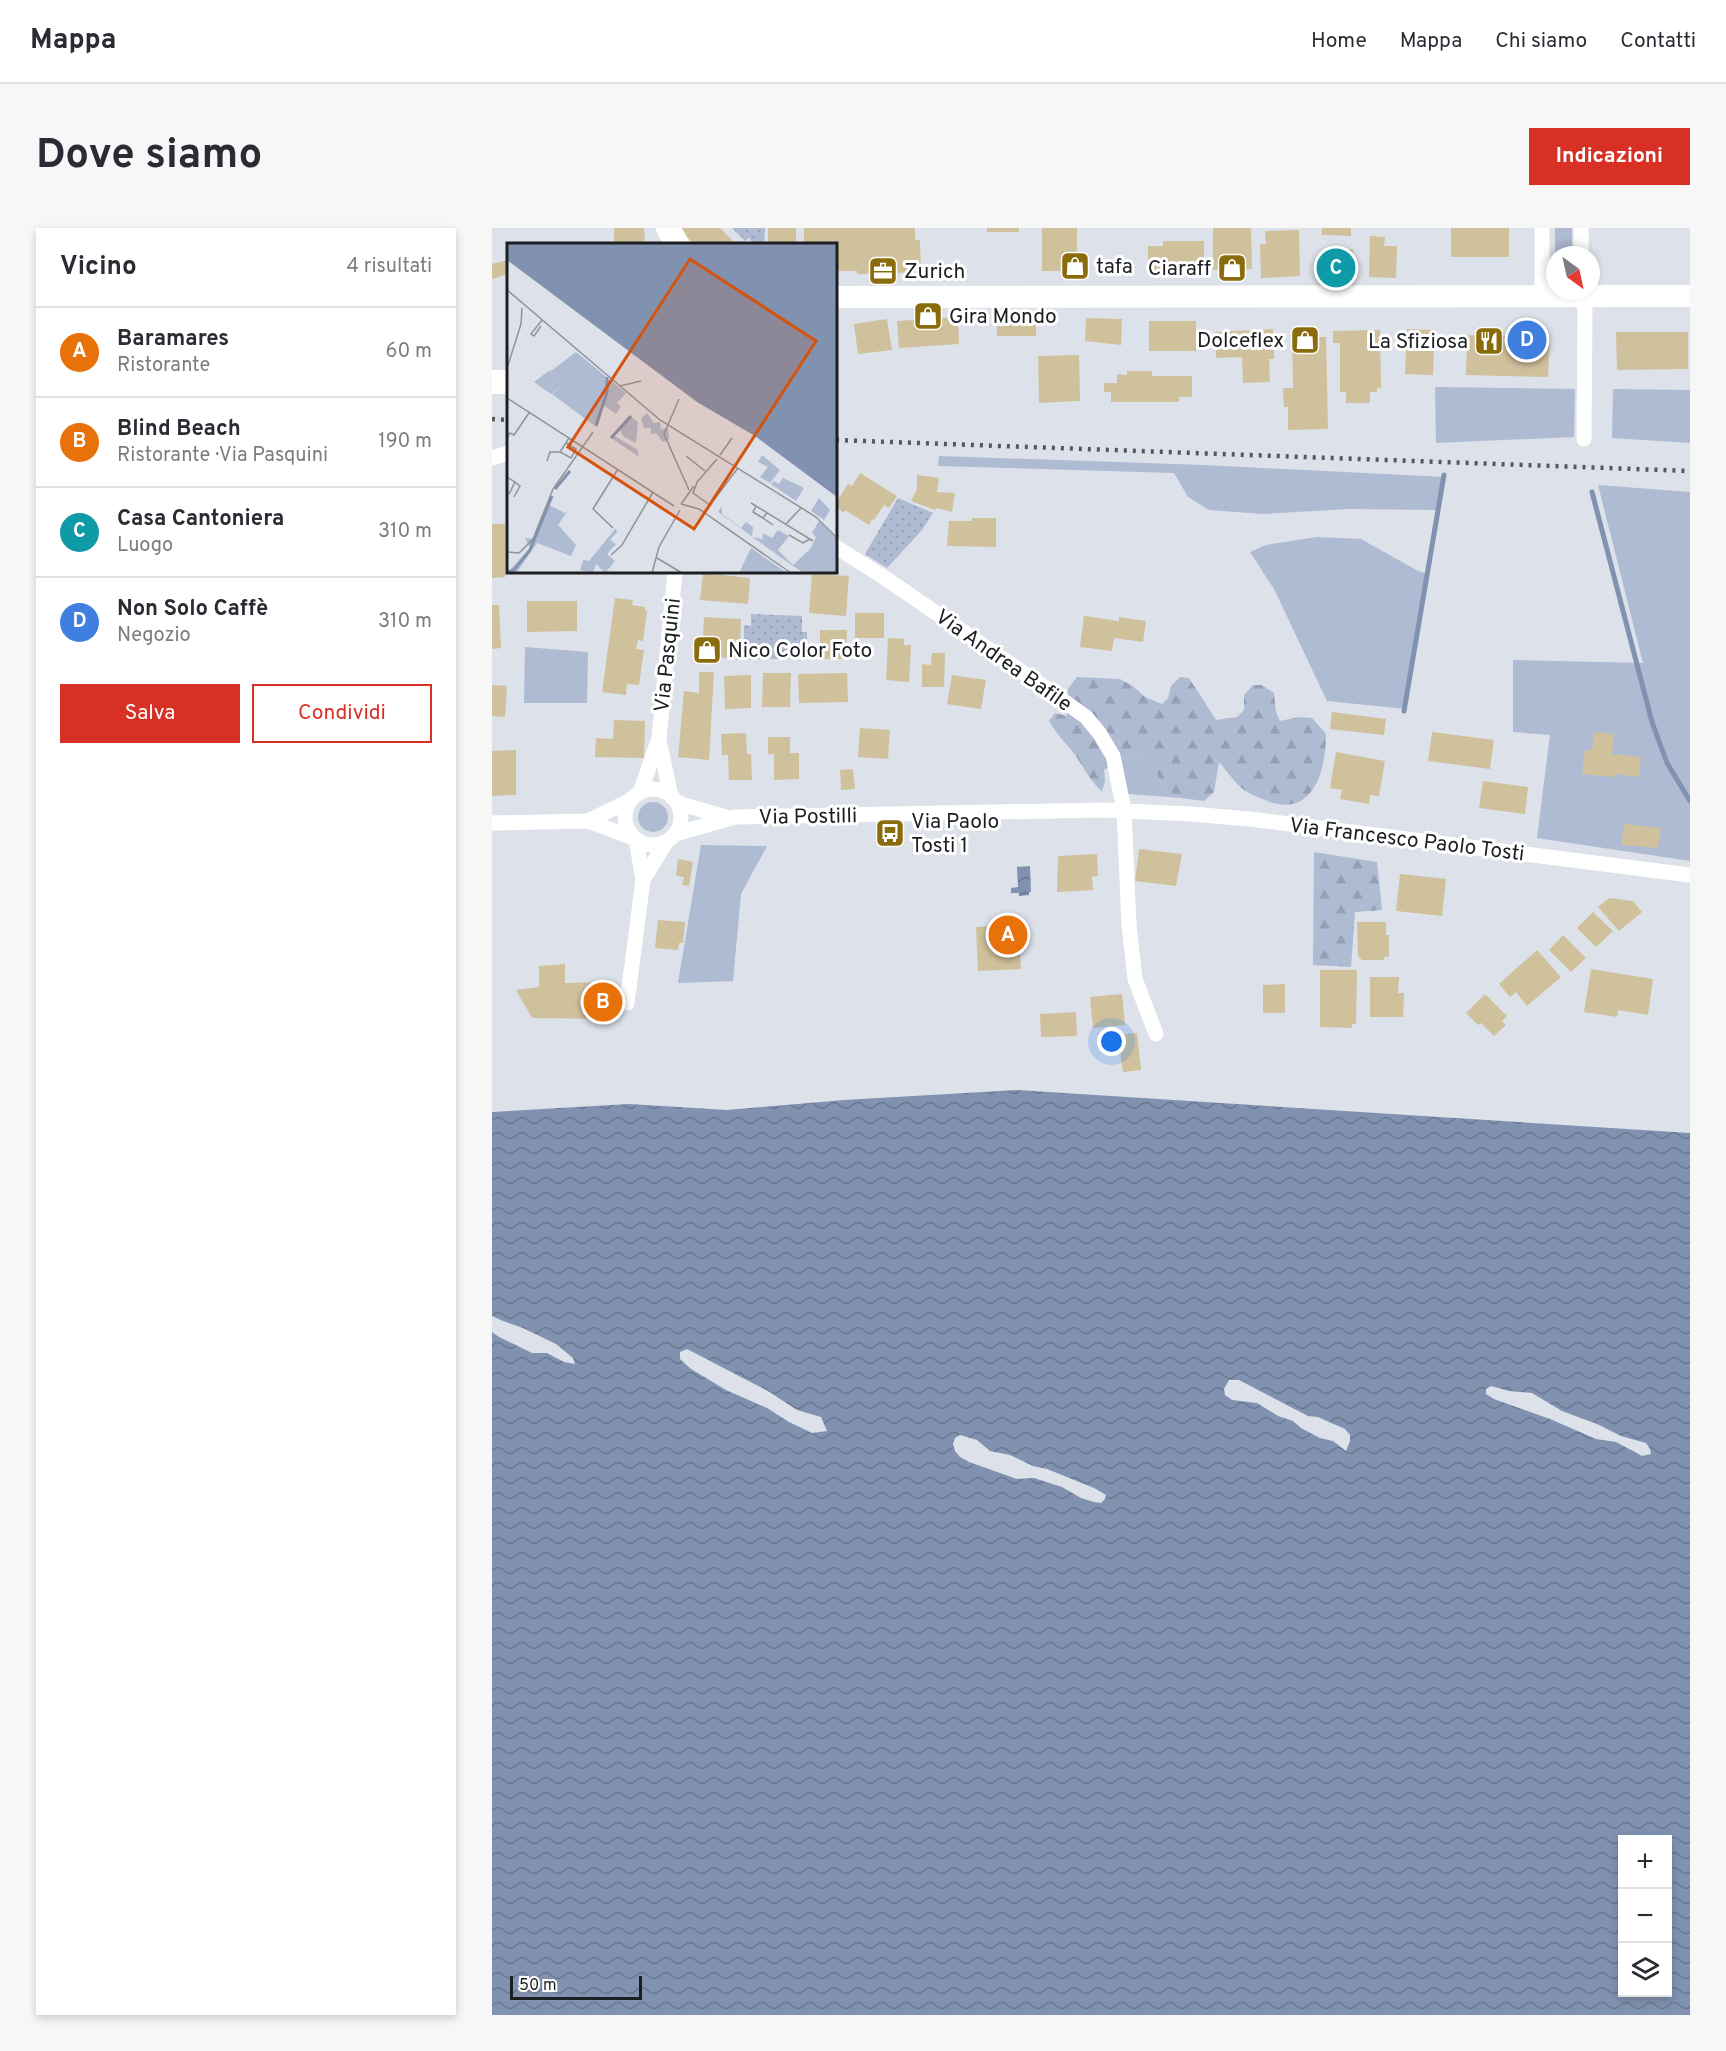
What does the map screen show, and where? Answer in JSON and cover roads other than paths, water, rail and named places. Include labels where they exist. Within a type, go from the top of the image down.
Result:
[{"type":"main road","points":[[663,243],[667,228]]},
{"type":"main road","points":[[667,228],[676,243]]},
{"type":"main road","points":[[1600,294],[1690,296]]},
{"type":"main road","points":[[839,299],[1546,296]]},
{"type":"main road","points":[[492,382],[507,381]]},
{"type":"street","points":[[1542,228],[1542,296]]},
{"type":"street","points":[[1581,228],[1581,246]]},
{"type":"street","points":[[1583,300],[1585,310],[1584,439]]},
{"type":"street","points":[[492,458],[507,453]]},
{"type":"street","name":"Via Andrea Bafile","points":[[837,548],[1086,717],[1100,734],[1113,756],[1124,810]]},
{"type":"street","name":"Via Pasquini","points":[[635,796],[659,738],[675,573]]},
{"type":"street","name":"Via Pasquini","points":[[659,738],[674,800]]},
{"type":"street","points":[[588,821],[635,796],[656,789],[674,800],[681,819],[643,880]]},
{"type":"street","points":[[627,1003],[643,880],[636,839],[630,833],[625,817],[635,796]]},
{"type":"street","name":"Via Postilli","points":[[674,800],[729,818]]},
{"type":"street","points":[[1124,810],[1129,925],[1135,979],[1156,1034]]},
{"type":"street","name":"Via Francesco Paolo Tosti","points":[[886,814],[1124,810],[1191,814],[1251,819],[1690,875]]},
{"type":"street","name":"Via Postilli","points":[[671,838],[729,818],[886,814]]},
{"type":"street","points":[[492,823],[588,821],[651,845],[671,838]]},
{"type":"water","points":[[1030,866],[1031,892],[1029,895],[1019,896],[1019,893],[1011,893],[1011,888],[1018,887],[1017,867]]},
{"type":"water","points":[[1017,1090],[1690,1133],[1690,2015],[492,2015],[492,1112],[629,1104],[727,1110],[844,1100]]},
{"type":"waterway","points":[[1404,711],[1444,475]]},
{"type":"waterway","points":[[1592,492],[1652,722],[1667,763],[1690,801]]},
{"type":"railway","points":[[492,419],[507,420]]},
{"type":"railway","points":[[837,440],[1690,471]]},
{"type":"place","name":"tafa","points":[[1075,266]]},
{"type":"place","name":"Ciaraff","points":[[1232,268]]},
{"type":"place","name":"Casa Cantoniera","points":[[1336,268]]},
{"type":"place","name":"Zurich","points":[[883,271]]},
{"type":"place","name":"Gira Mondo","points":[[928,316]]},
{"type":"place","name":"Dolceflex","points":[[1305,340]]},
{"type":"place","name":"Non Solo Caffè","points":[[1527,340]]},
{"type":"place","name":"La Sfiziosa","points":[[1489,341]]},
{"type":"place","name":"Nico Color Foto","points":[[707,650]]},
{"type":"place","name":"Via Paolo Tosti 1","points":[[890,833]]},
{"type":"place","name":"Baramares","points":[[1008,935]]},
{"type":"place","name":"Blind Beach","points":[[603,1002]]}]
